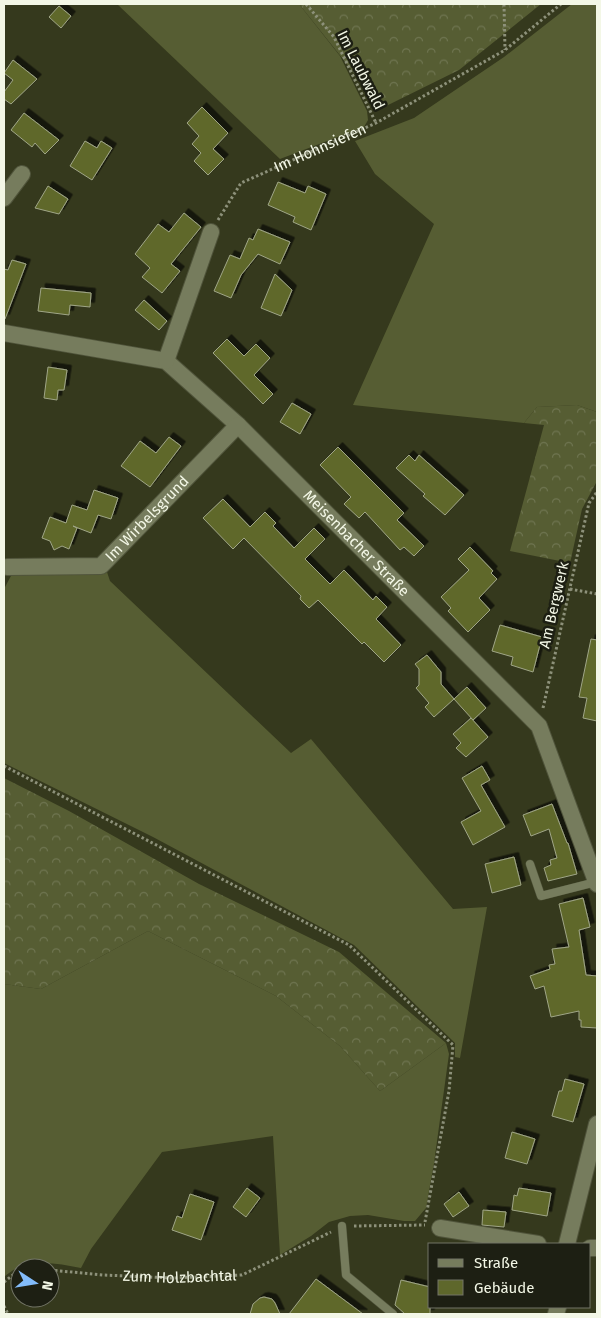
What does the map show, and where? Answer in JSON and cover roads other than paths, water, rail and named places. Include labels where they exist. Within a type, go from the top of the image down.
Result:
[{"type":"street","points":[[4,198],[22,174]]},
{"type":"street","points":[[4,333],[166,361],[211,232]]},
{"type":"street","name":"Meisenbacher Straße","points":[[166,361],[238,425],[539,726],[597,883]]},
{"type":"street","name":"Im Wirbelsgrund","points":[[7,567],[101,566],[238,425]]},
{"type":"street","points":[[567,1243],[597,1124]]},
{"type":"street","points":[[432,1227],[532,1243]]},
{"type":"lane","points":[[530,864],[541,896],[597,883]]},
{"type":"lane","points":[[342,1226],[346,1275],[393,1314]]}]
